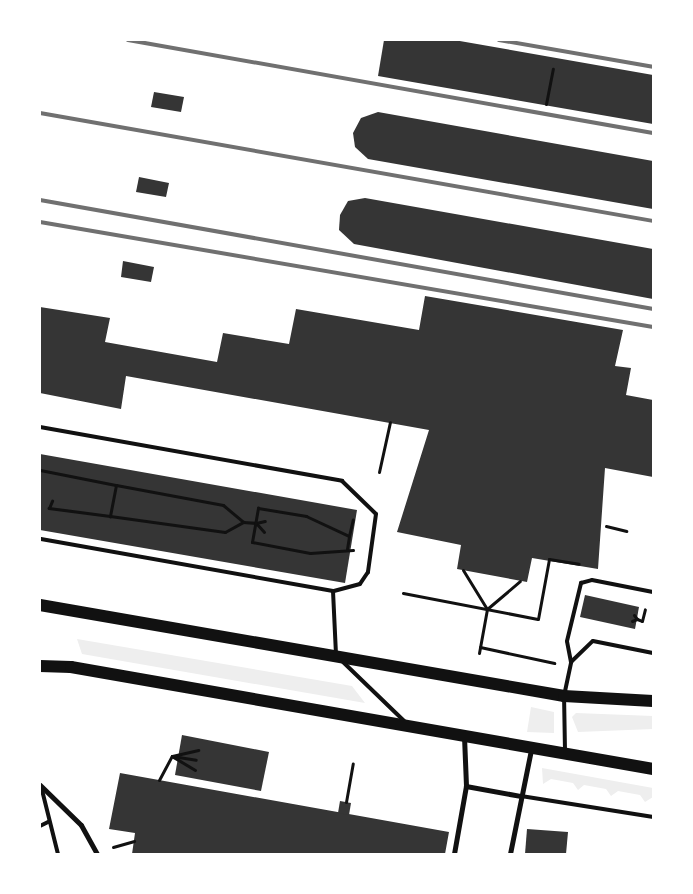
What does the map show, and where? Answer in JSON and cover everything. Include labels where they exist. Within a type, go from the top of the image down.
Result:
[{"type":"main road","points":[[40,605],[564,696],[653,701]]},
{"type":"main road","points":[[40,614],[58,609]]},
{"type":"main road","points":[[40,666],[71,667],[653,769]]},
{"type":"street","points":[[454,854],[466,786],[464,736]]},
{"type":"street","points":[[510,854],[532,748]]},
{"type":"street","points":[[466,786],[521,796]]},
{"type":"street","points":[[41,787],[82,825],[98,854]]},
{"type":"lane","points":[[40,427],[342,481],[366,501],[376,514],[368,572],[360,584],[334,591],[40,539]]},
{"type":"lane","points":[[565,754],[564,696],[572,662],[567,641],[581,583],[592,580],[653,592]]},
{"type":"lane","points":[[334,591],[336,656],[410,726]]},
{"type":"lane","points":[[572,662],[593,641],[653,653]]},
{"type":"lane","points":[[41,787],[48,822],[58,854]]},
{"type":"lane","points":[[521,796],[653,817]]},
{"type":"lane","points":[[40,826],[48,822]]},
{"type":"path","points":[[546,104],[553,69]]},
{"type":"path","points":[[379,472],[390,422]]},
{"type":"path","points":[[40,470],[223,505],[243,522]]},
{"type":"path","points":[[110,516],[116,485]]},
{"type":"path","points":[[52,501],[49,508],[225,532],[243,522],[256,523],[265,521]]},
{"type":"path","points":[[349,536],[306,516],[258,508],[252,542],[310,553],[354,550]]},
{"type":"path","points":[[347,550],[353,519]]},
{"type":"path","points":[[256,523],[264,532]]},
{"type":"path","points":[[606,526],[626,531]]},
{"type":"path","points":[[403,593],[538,619],[549,559],[587,566]]},
{"type":"path","points":[[463,570],[487,609]]},
{"type":"path","points":[[479,653],[487,609],[520,580]]},
{"type":"path","points":[[632,621],[642,621],[645,609],[653,608]]},
{"type":"path","points":[[634,615],[637,620]]},
{"type":"path","points":[[480,647],[548,661]]},
{"type":"path","points":[[159,780],[172,756],[198,750]]},
{"type":"path","points":[[172,756],[196,760]]},
{"type":"path","points":[[172,756],[195,770]]},
{"type":"path","points":[[346,802],[353,764]]},
{"type":"shaded area","points":[[77,639],[352,686],[365,703],[82,654]]},
{"type":"shaded area","points":[[531,707],[554,712],[554,733],[527,732]]},
{"type":"shaded area","points":[[576,713],[653,716],[653,729],[578,732],[572,717]]},
{"type":"shaded area","points":[[542,768],[653,788],[653,797],[645,802],[640,795],[618,791],[611,796],[606,789],[584,785],[578,790],[573,783],[551,779],[543,784]]},
{"type":"building","points":[[384,40],[454,40],[653,75],[653,124],[378,76]]},
{"type":"building","points":[[154,92],[184,97],[181,112],[151,107]]},
{"type":"building","points":[[378,112],[653,161],[653,209],[368,159],[355,147],[353,133],[361,118]]},
{"type":"building","points":[[139,177],[169,183],[166,197],[136,192]]},
{"type":"building","points":[[365,198],[653,249],[653,299],[354,244],[339,230],[340,215],[348,201]]},
{"type":"building","points":[[123,261],[154,267],[151,282],[121,277]]},
{"type":"building","points":[[425,296],[623,330],[615,366],[631,368],[626,395],[653,400],[653,477],[605,468],[598,569],[532,558],[527,582],[457,569],[461,545],[397,532],[429,430],[126,376],[121,409],[40,393],[40,307],[110,318],[105,342],[217,362],[223,333],[289,344],[296,309],[419,330]]},
{"type":"building","points":[[40,454],[357,510],[345,583],[40,530]]},
{"type":"building","points":[[585,595],[639,607],[635,629],[580,617]]},
{"type":"building","points":[[182,735],[269,752],[261,791],[175,775]]},
{"type":"building","points":[[120,773],[449,832],[445,854],[132,854],[135,833],[109,829]]},
{"type":"building","points":[[340,801],[351,803],[349,815],[338,813]]},
{"type":"building","points":[[527,829],[568,832],[566,854],[525,854]]},
{"type":"railway","points":[[128,40],[653,133]]},
{"type":"railway","points":[[499,40],[653,67]]},
{"type":"railway","points":[[40,113],[653,221]]},
{"type":"railway","points":[[40,200],[653,309]]},
{"type":"railway","points":[[40,222],[653,327]]}]
